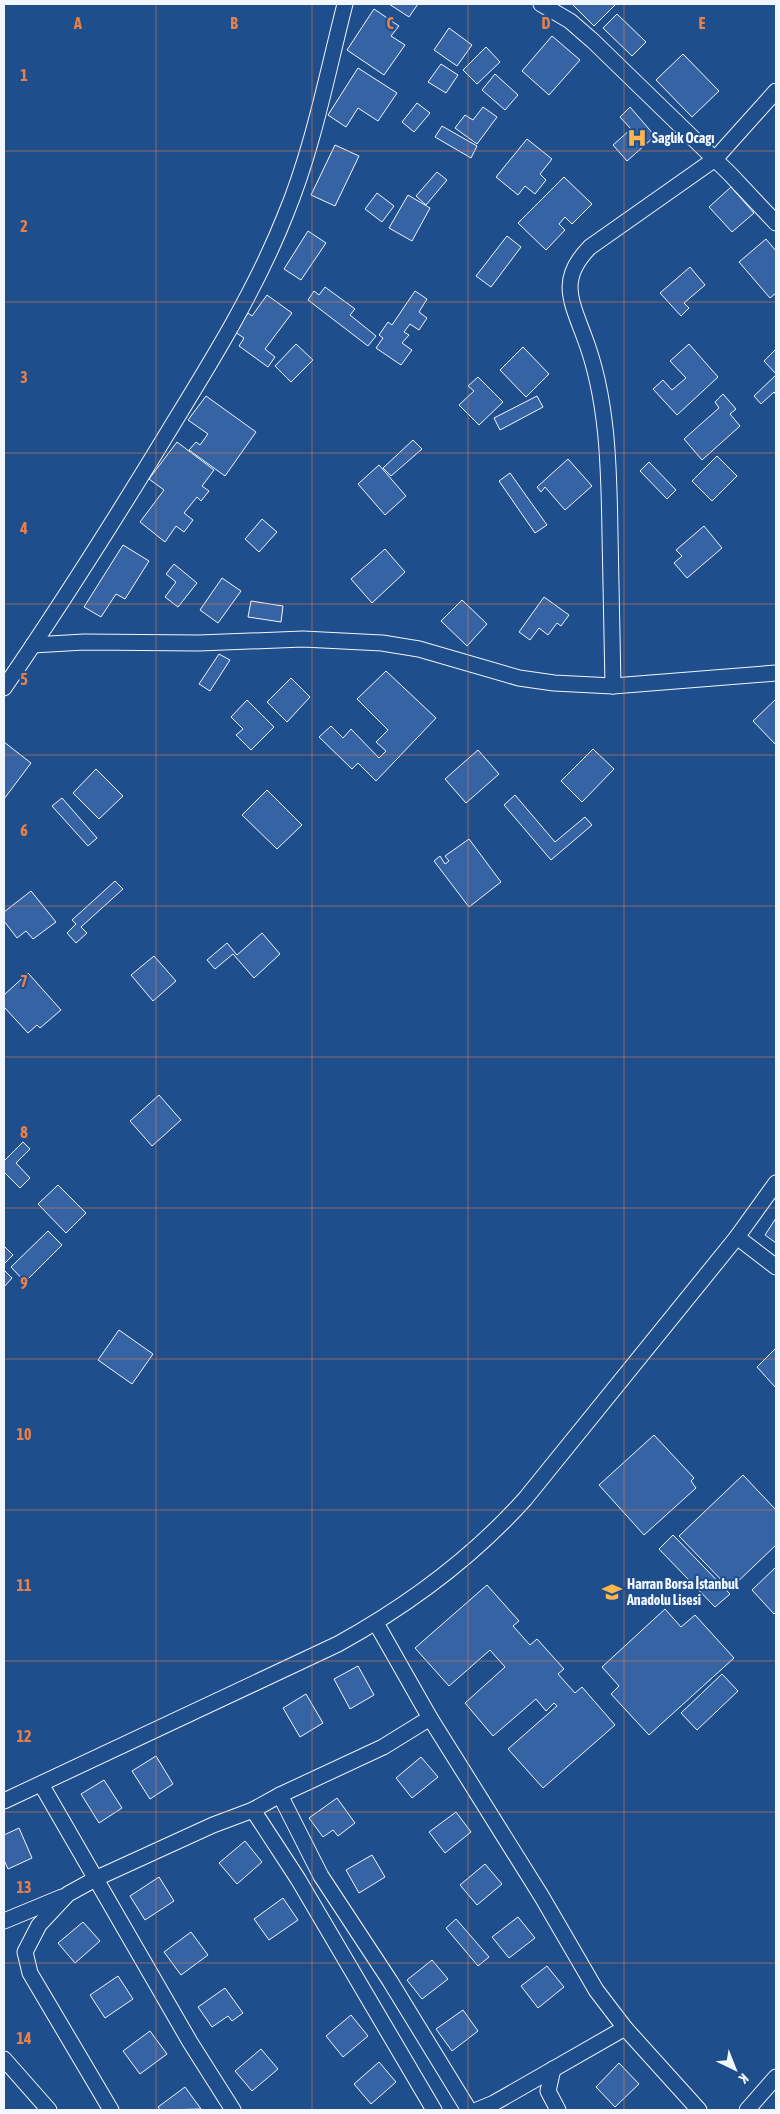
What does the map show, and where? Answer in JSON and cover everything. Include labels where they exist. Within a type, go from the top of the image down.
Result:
[{"type":"street","points":[[4,688],[141,478],[212,360],[245,300],[285,217],[300,178],[345,4]]},
{"type":"street","points":[[541,4],[570,21],[594,41],[715,159],[776,223]]},
{"type":"street","points":[[613,686],[609,491],[604,422],[591,353],[570,298],[570,280],[581,256],[590,246],[715,159],[776,92]]},
{"type":"street","points":[[33,645],[84,642],[199,643],[303,640],[382,643],[419,649],[519,678],[554,683],[613,686],[776,673]]},
{"type":"street","points":[[4,1801],[338,1644],[376,1623],[454,1566],[506,1521],[737,1237],[776,1182]]},
{"type":"street","points":[[737,1237],[776,1267]]},
{"type":"street","points":[[376,1623],[430,1718],[517,1856],[596,1990],[625,2028],[699,2110]]},
{"type":"street","points":[[4,1921],[68,1894],[97,1878],[213,1824],[253,1810],[280,1795],[383,1747],[430,1718]]},
{"type":"street","points":[[41,1784],[190,2042],[233,2110]]},
{"type":"street","points":[[280,1795],[321,1876],[390,1981],[469,2110]]},
{"type":"street","points":[[253,1810],[298,1879],[434,2110]]},
{"type":"street","points":[[68,1894],[39,1925],[25,1952],[30,1973],[111,2110]]},
{"type":"street","points":[[477,2110],[494,2103],[625,2028]]},
{"type":"street","points":[[4,2059],[49,2110]]},
{"type":"street","points":[[552,2069],[548,2091],[558,2110]]},
{"type":"street","points":[[747,2110],[776,2077]]},
{"type":"building","points":[[389,4],[418,4],[409,17]]},
{"type":"building","points":[[572,4],[616,4],[594,26]]},
{"type":"building","points":[[374,9],[399,26],[391,36],[405,45],[384,75],[347,50]]},
{"type":"building","points":[[617,14],[646,42],[632,56],[603,28]]},
{"type":"building","points":[[449,28],[472,45],[457,66],[434,50]]},
{"type":"building","points":[[552,36],[580,60],[549,95],[522,71]]},
{"type":"building","points":[[486,47],[500,62],[477,84],[463,70]]},
{"type":"building","points":[[683,54],[719,91],[692,117],[656,80]]},
{"type":"building","points":[[441,64],[458,75],[446,93],[428,82]]},
{"type":"building","points":[[358,68],[397,93],[378,121],[358,108],[346,127],[328,115]]},
{"type":"building","points":[[495,74],[518,95],[505,110],[482,90]]},
{"type":"building","points":[[417,103],[430,113],[414,132],[402,122]]},
{"type":"building","points":[[483,107],[497,117],[477,144],[455,128],[465,115],[473,120]]},
{"type":"building","points":[[630,107],[655,136],[627,161],[613,145],[631,129],[620,117]]},
{"type":"building","points":[[442,126],[477,146],[471,158],[435,137]]},
{"type":"building","points":[[527,139],[552,159],[540,174],[546,180],[535,194],[525,186],[518,195],[496,177]]},
{"type":"building","points":[[335,145],[359,156],[335,206],[311,195]]},
{"type":"building","points":[[437,172],[447,180],[426,205],[416,196]]},
{"type":"building","points":[[564,177],[592,204],[572,224],[565,217],[559,224],[565,230],[546,250],[518,223]]},
{"type":"building","points":[[731,187],[754,213],[732,232],[709,207]]},
{"type":"building","points":[[377,193],[394,206],[382,222],[365,209]]},
{"type":"building","points":[[408,195],[430,208],[412,241],[389,228]]},
{"type":"building","points":[[308,231],[326,243],[301,280],[284,269]]},
{"type":"building","points":[[507,236],[521,247],[491,287],[476,276]]},
{"type":"building","points":[[766,239],[776,251],[776,293],[770,298],[739,262]]},
{"type":"building","points":[[690,267],[705,285],[684,303],[689,308],[681,316],[660,293]]},
{"type":"building","points":[[325,287],[355,309],[350,315],[376,336],[368,346],[308,300],[314,291],[319,295]]},
{"type":"building","points":[[415,291],[427,299],[419,312],[427,318],[419,330],[410,324],[404,332],[409,335],[402,343],[412,350],[401,365],[376,348],[383,338],[379,335],[388,322],[392,325]]},
{"type":"building","points":[[267,295],[292,313],[265,349],[275,357],[268,367],[239,346],[244,338],[235,332],[248,313],[252,316]]},
{"type":"building","points":[[296,344],[313,360],[291,382],[275,366]]},
{"type":"building","points":[[689,344],[718,377],[677,415],[653,389],[663,380],[672,390],[686,378],[670,361]]},
{"type":"building","points":[[523,347],[549,374],[526,397],[500,370]]},
{"type":"building","points":[[776,349],[776,374],[764,361]]},
{"type":"building","points":[[776,375],[776,395],[774,392],[761,404],[754,396]]},
{"type":"building","points":[[478,377],[503,402],[479,425],[459,405],[474,391],[468,386]]},
{"type":"building","points":[[723,394],[736,409],[730,414],[740,426],[702,460],[684,439],[719,408],[715,402]]},
{"type":"building","points":[[206,396],[256,432],[225,476],[189,450],[196,442],[200,445],[208,434],[188,420]]},
{"type":"building","points":[[537,396],[543,407],[500,430],[494,418]]},
{"type":"building","points":[[413,440],[422,449],[391,476],[383,468]]},
{"type":"building","points":[[177,442],[214,470],[202,486],[209,491],[201,501],[197,497],[184,513],[193,520],[184,532],[176,526],[165,542],[140,522],[164,490],[149,479]]},
{"type":"building","points":[[717,456],[737,476],[712,501],[692,481]]},
{"type":"building","points":[[568,459],[592,486],[565,510],[545,487],[541,492],[537,487]]},
{"type":"building","points":[[649,462],[676,490],[667,499],[640,471]]},
{"type":"building","points":[[379,465],[406,496],[385,515],[358,484]]},
{"type":"building","points":[[510,473],[547,525],[535,533],[499,481]]},
{"type":"building","points":[[262,519],[277,532],[259,552],[245,539]]},
{"type":"building","points":[[704,526],[722,548],[687,578],[674,563],[682,556],[676,550]]},
{"type":"building","points":[[123,545],[149,561],[125,599],[116,594],[101,617],[84,607]]},
{"type":"building","points":[[385,549],[405,572],[372,603],[351,579]]},
{"type":"building","points":[[174,564],[197,583],[178,607],[165,597],[176,582],[166,574]]},
{"type":"building","points":[[222,578],[241,591],[218,623],[200,610]]},
{"type":"building","points":[[544,597],[569,615],[561,626],[557,623],[548,635],[539,628],[530,640],[519,632]]},
{"type":"building","points":[[462,600],[487,624],[467,646],[441,621]]},
{"type":"building","points":[[251,601],[283,606],[281,622],[248,617]]},
{"type":"building","points":[[219,654],[230,660],[210,691],[199,684]]},
{"type":"building","points":[[386,671],[436,718],[376,781],[358,763],[352,769],[319,737],[331,726],[343,738],[351,729],[379,758],[386,751],[376,742],[388,730],[357,699]]},
{"type":"building","points":[[291,678],[310,697],[287,722],[267,702]]},
{"type":"building","points":[[776,699],[776,745],[753,721]]},
{"type":"building","points":[[247,700],[274,727],[251,750],[236,735],[243,729],[231,717]]},
{"type":"building","points":[[4,742],[31,763],[4,799]]},
{"type":"building","points":[[593,749],[614,769],[582,802],[561,781]]},
{"type":"building","points":[[478,750],[499,774],[466,803],[445,779]]},
{"type":"building","points":[[96,769],[123,796],[99,819],[73,793]]},
{"type":"building","points":[[267,790],[302,825],[277,849],[242,815]]},
{"type":"building","points":[[515,795],[555,842],[585,817],[592,825],[551,860],[504,805]]},
{"type":"building","points":[[62,798],[97,838],[88,846],[52,806]]},
{"type":"building","points":[[469,839],[501,882],[469,907],[434,861],[440,856],[445,864],[449,861],[445,856]]},
{"type":"building","points":[[115,881],[123,889],[81,927],[87,933],[76,943],[67,933],[76,924],[72,920]]},
{"type":"building","points":[[31,891],[56,922],[33,939],[26,931],[17,938],[4,921],[4,912]]},
{"type":"building","points":[[262,933],[280,954],[254,978],[233,954],[215,969],[207,960],[227,943],[237,955]]},
{"type":"building","points":[[154,956],[176,981],[153,1001],[131,975]]},
{"type":"building","points":[[28,973],[61,1010],[40,1028],[37,1025],[28,1033],[4,1007],[4,995]]},
{"type":"building","points":[[159,1095],[181,1120],[152,1146],[130,1121]]},
{"type":"building","points":[[23,1142],[30,1149],[16,1163],[30,1178],[20,1188],[4,1172],[4,1161]]},
{"type":"building","points":[[58,1185],[86,1213],[66,1233],[38,1204]]},
{"type":"building","points":[[776,1218],[776,1243],[765,1235]]},
{"type":"building","points":[[48,1231],[62,1245],[25,1282],[11,1267]]},
{"type":"building","points":[[4,1246],[13,1255],[4,1264]]},
{"type":"building","points":[[4,1270],[12,1278],[4,1287]]},
{"type":"building","points":[[119,1330],[153,1354],[132,1384],[98,1360]]},
{"type":"building","points":[[776,1348],[776,1388],[757,1367]]},
{"type":"building","points":[[654,1435],[694,1478],[691,1481],[696,1488],[644,1535],[599,1485]]},
{"type":"building","points":[[743,1475],[776,1510],[776,1545],[730,1589],[679,1536]]},
{"type":"building","points":[[673,1535],[730,1594],[715,1607],[659,1549]]},
{"type":"building","points":[[776,1567],[776,1612],[774,1614],[752,1590]]},
{"type":"building","points":[[487,1585],[519,1621],[513,1626],[530,1645],[537,1639],[564,1669],[558,1674],[575,1693],[582,1687],[615,1725],[543,1788],[508,1749],[557,1706],[554,1703],[546,1711],[536,1699],[493,1736],[465,1703],[505,1667],[490,1650],[449,1686],[415,1648]]},
{"type":"building","points":[[665,1609],[681,1627],[695,1615],[734,1658],[649,1735],[611,1694],[619,1686],[602,1667]]},
{"type":"building","points":[[358,1666],[374,1695],[350,1709],[334,1679]]},
{"type":"building","points":[[722,1674],[738,1691],[697,1730],[681,1713]]},
{"type":"building","points":[[306,1694],[323,1723],[300,1737],[283,1708]]},
{"type":"building","points":[[156,1756],[173,1784],[150,1799],[132,1771]]},
{"type":"building","points":[[421,1757],[438,1777],[412,1798],[396,1778]]},
{"type":"building","points":[[104,1780],[122,1808],[99,1823],[81,1794]]},
{"type":"building","points":[[337,1798],[355,1823],[338,1836],[333,1830],[323,1837],[309,1818]]},
{"type":"building","points":[[456,1812],[471,1832],[445,1853],[429,1832]]},
{"type":"building","points":[[19,1828],[32,1858],[8,1869],[4,1860],[4,1835]]},
{"type":"building","points":[[245,1841],[262,1862],[237,1884],[219,1863]]},
{"type":"building","points":[[372,1855],[385,1877],[359,1893],[346,1870]]},
{"type":"building","points":[[485,1864],[502,1884],[477,1905],[460,1885]]},
{"type":"building","points":[[159,1877],[174,1901],[145,1920],[130,1896]]},
{"type":"building","points":[[283,1898],[298,1920],[269,1940],[254,1919]]},
{"type":"building","points":[[518,1917],[535,1938],[509,1958],[492,1937]]},
{"type":"building","points":[[456,1919],[489,1957],[478,1966],[446,1928]]},
{"type":"building","points":[[83,1922],[100,1941],[75,1963],[58,1943]]},
{"type":"building","points":[[191,1932],[208,1955],[181,1975],[164,1952]]},
{"type":"building","points":[[432,1960],[448,1979],[422,1999],[407,1980]]},
{"type":"building","points":[[547,1966],[564,1987],[538,2008],[521,1986]]},
{"type":"building","points":[[118,1976],[133,1999],[105,2018],[90,1995]]},
{"type":"building","points":[[225,1988],[243,2013],[232,2021],[228,2016],[212,2027],[198,2007]]},
{"type":"building","points":[[463,2010],[478,2031],[452,2051],[436,2029]]},
{"type":"building","points":[[351,2015],[368,2036],[343,2057],[326,2036]]},
{"type":"building","points":[[150,2031],[167,2054],[140,2074],[123,2051]]},
{"type":"building","points":[[261,2049],[278,2069],[252,2091],[235,2071]]},
{"type":"building","points":[[379,2062],[396,2082],[371,2104],[354,2084]]},
{"type":"building","points":[[619,2063],[639,2084],[615,2107],[596,2087]]},
{"type":"building","points":[[185,2087],[201,2109],[160,2110],[158,2107]]},
{"type":"place","name":"Saglık Ocagı","points":[[637,138]]},
{"type":"place","name":"Harran Borsa İstanbul Anadolu Lisesi","points":[[612,1592]]}]
